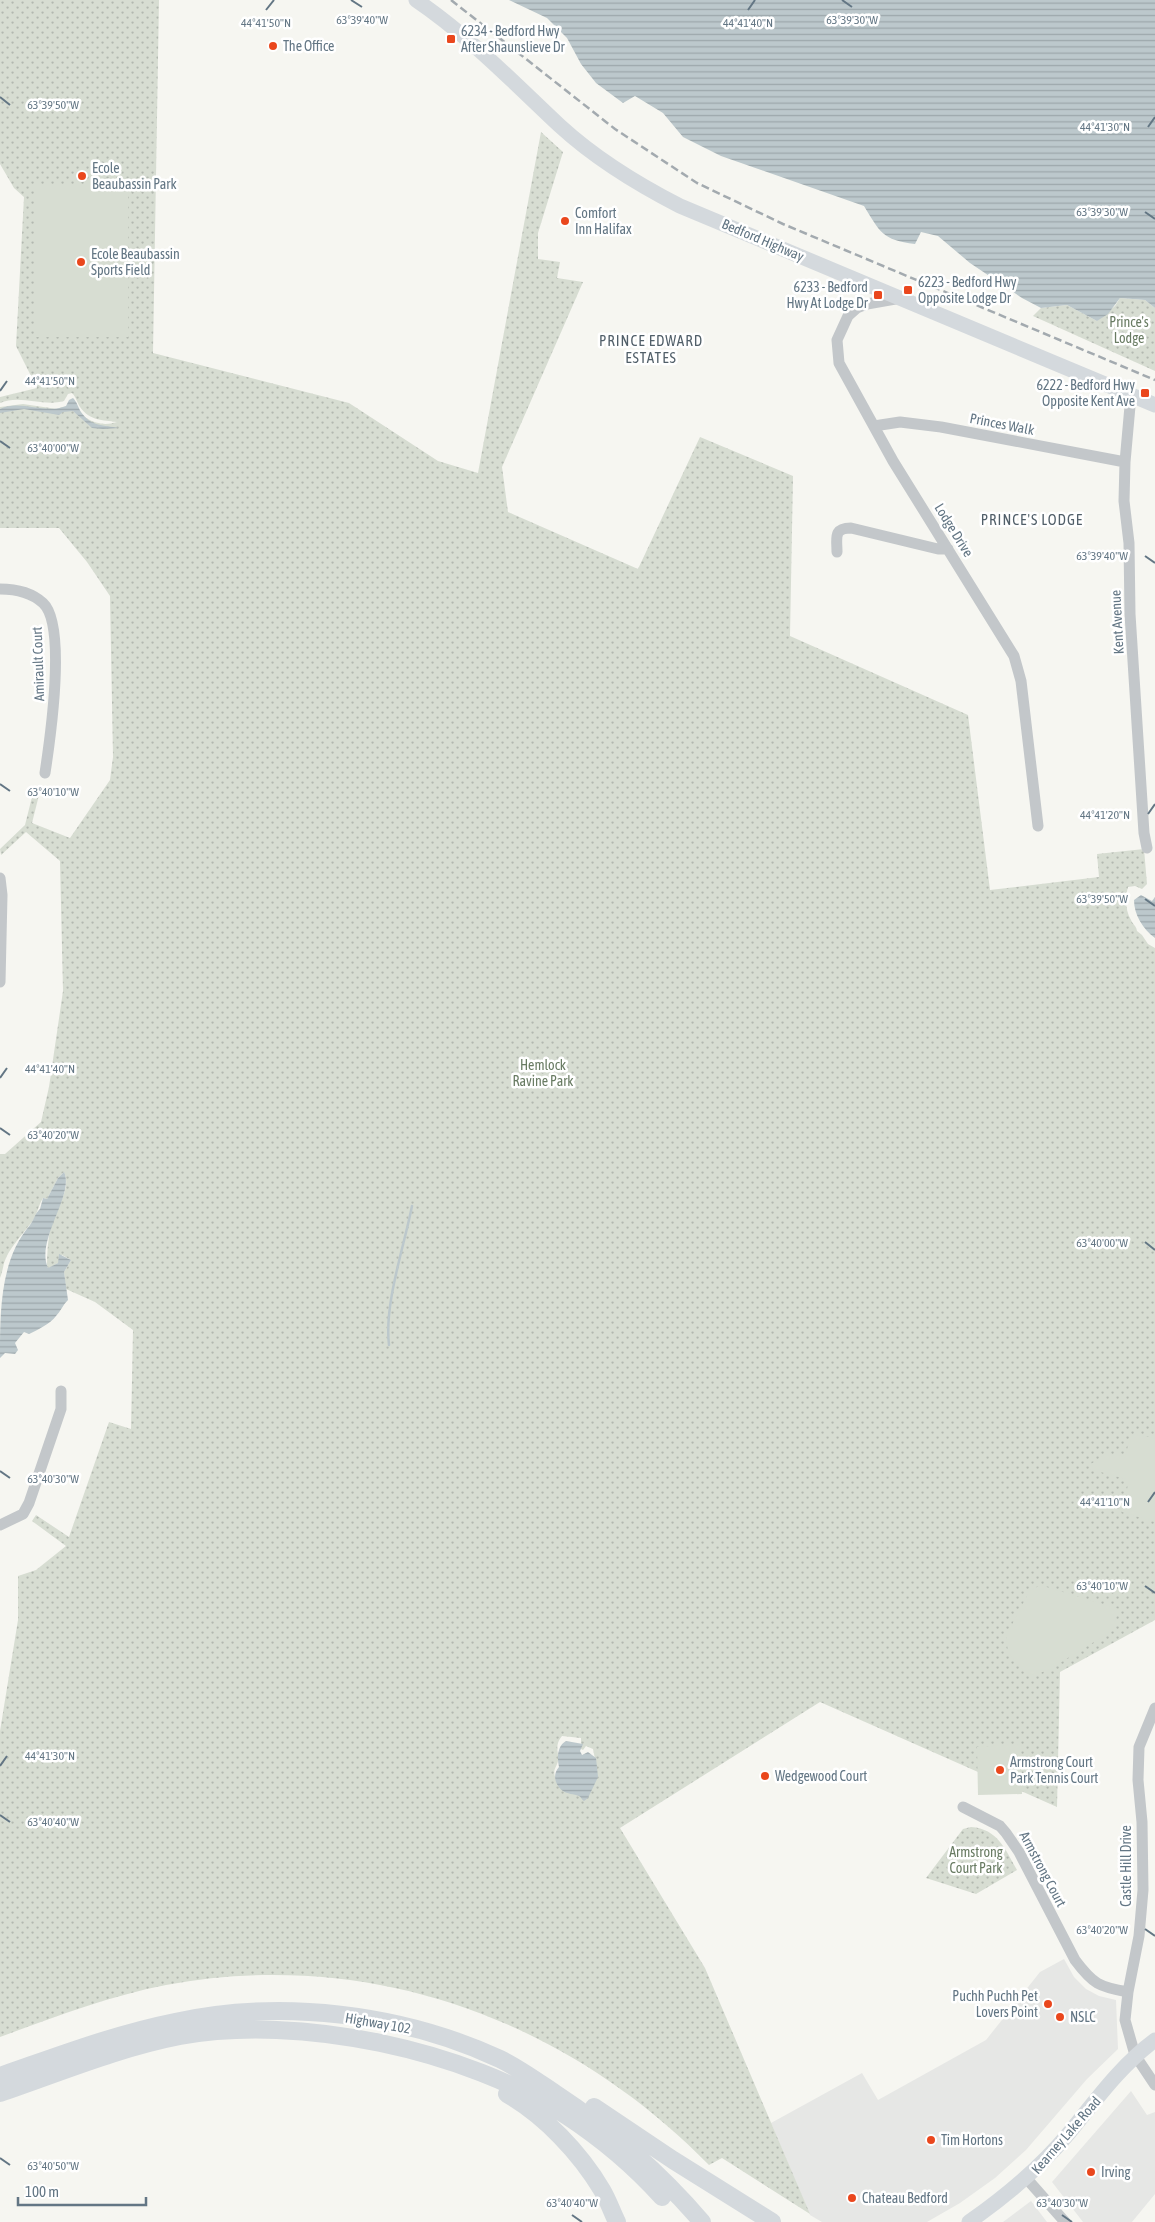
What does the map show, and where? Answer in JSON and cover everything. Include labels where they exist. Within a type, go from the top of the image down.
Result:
[{"type":"highway","name":"Highway 102","points":[[0,2076],[101,2041],[177,2021],[256,2012],[295,2012],[334,2015],[402,2026],[443,2038],[500,2059],[582,2111],[619,2138],[646,2163],[702,2222]]},
{"type":"highway","name":"Highway 102","points":[[0,2093],[142,2046],[180,2036],[218,2031],[293,2030],[365,2040],[478,2070],[566,2116],[613,2150],[651,2185],[686,2222]]},
{"type":"highway","points":[[500,2059],[540,2076],[576,2095],[673,2160],[772,2222]]},
{"type":"highway","points":[[445,2061],[513,2097],[538,2116],[576,2154],[602,2190],[617,2222]]},
{"type":"main road","name":"Bedford Highway","points":[[416,0],[444,19],[477,47],[576,139],[641,186],[680,206],[1155,405]]},
{"type":"main road","name":"Kearney Lake Road","points":[[969,2222],[1027,2179],[1068,2134],[1135,2054],[1155,2040]]},
{"type":"street","name":"Lodge Drive","points":[[901,298],[867,304],[857,308],[848,316],[837,340],[840,367],[893,461],[1014,656],[1021,681],[1038,826]]},
{"type":"street","name":"Kent Avenue","points":[[1131,395],[1125,462],[1124,502],[1147,848]]},
{"type":"street","name":"Princes Walk","points":[[874,426],[900,422],[941,427],[1125,462]]},
{"type":"street","points":[[837,552],[836,536],[842,528],[851,528],[938,549],[948,549]]},
{"type":"street","name":"Amirault Court","points":[[0,589],[27,593],[44,603],[50,614],[54,629],[55,700],[45,773]]},
{"type":"street","points":[[0,878],[2,895],[0,982]]},
{"type":"street","points":[[0,1525],[23,1514],[29,1503],[61,1409],[61,1391]]},
{"type":"street","name":"Castle Hill Drive","points":[[1155,1708],[1139,1747],[1138,1780],[1142,1822],[1143,1890],[1139,1936],[1128,1992],[1125,2020],[1135,2054],[1155,2085]]},
{"type":"street","name":"Armstrong Court","points":[[963,1807],[1000,1826],[1006,1833],[1019,1852],[1075,1960],[1086,1976],[1103,1988],[1128,1992]]},
{"type":"street","points":[[1027,2179],[1065,2222]]},
{"type":"shaded area","points":[[509,0],[1155,0],[1155,308],[1145,300],[1120,298],[1108,314],[1097,321],[1067,305],[1041,308],[1022,298],[970,263],[938,236],[921,232],[915,244],[895,240],[878,228],[864,206],[721,156],[683,137],[663,113],[635,96],[623,103],[596,83],[581,64],[567,38],[547,18]]},
{"type":"shaded area","points":[[73,398],[85,417],[93,423],[119,428],[92,428],[73,411],[63,412],[59,415],[24,409],[0,413],[0,409],[8,406],[58,408],[66,406],[69,400]]},
{"type":"shaded area","points":[[1141,895],[1152,901],[1155,897],[1155,938],[1143,926],[1137,916],[1134,900]]},
{"type":"shaded area","points":[[64,1172],[66,1181],[64,1192],[50,1231],[45,1257],[48,1268],[58,1263],[59,1254],[71,1260],[64,1272],[68,1300],[58,1314],[47,1324],[29,1334],[24,1332],[15,1343],[18,1350],[15,1354],[5,1353],[0,1358],[0,1322],[7,1270],[20,1239],[40,1209],[43,1198],[47,1199],[58,1178]]},
{"type":"shaded area","points":[[566,1741],[583,1744],[580,1751],[582,1755],[588,1752],[596,1758],[598,1777],[588,1798],[584,1801],[579,1796],[563,1791],[555,1780],[559,1767],[559,1749]]},
{"type":"shaded area","points":[[1064,1959],[1074,1977],[1086,1989],[1099,1996],[1116,2000],[1118,2049],[1087,2079],[1026,2150],[995,2178],[960,2203],[927,2222],[822,2222],[810,2215],[771,2123],[862,2073],[878,2100],[986,2040],[1040,1972]]},
{"type":"shaded area","points":[[1131,2091],[1147,2115],[1155,2112],[1155,2194],[1132,2222],[1083,2222],[1052,2182]]},
{"type":"shaded area","points":[[1031,2201],[1047,2222],[1003,2222]]},
{"type":"green space","name":"Hemlock Ravine Park","points":[[0,0],[159,0],[153,353],[349,403],[438,461],[478,473],[541,132],[563,152],[538,233],[538,259],[560,262],[557,278],[583,282],[502,467],[508,512],[638,569],[700,437],[793,476],[790,636],[968,715],[990,890],[1099,877],[1097,854],[1144,849],[1147,884],[1142,889],[1135,886],[1128,887],[1126,899],[1128,912],[1137,931],[1148,944],[1155,948],[1155,1620],[1060,1672],[1057,1807],[820,1702],[620,1828],[705,1968],[810,2214],[722,2158],[709,2165],[653,2114],[592,2070],[528,2034],[460,2006],[389,1987],[316,1977],[242,1976],[166,1985],[103,2001],[0,2037],[0,1731],[18,1620],[18,1576],[36,1570],[66,1546],[32,1521],[36,1515],[69,1537],[109,1422],[131,1429],[133,1330],[95,1302],[66,1289],[64,1272],[71,1260],[62,1255],[58,1263],[49,1268],[47,1267],[51,1224],[65,1192],[66,1178],[64,1172],[58,1178],[47,1199],[43,1198],[33,1220],[9,1252],[0,1278],[0,1154],[5,1154],[41,1122],[49,1087],[63,991],[60,861],[26,832],[1,855],[0,849],[25,825],[34,789],[40,791],[32,823],[70,838],[110,780],[113,757],[110,596],[87,562],[59,528],[0,528],[0,407],[23,404],[57,409],[72,406],[92,421],[104,424],[117,422],[97,419],[88,415],[80,407],[72,393],[68,394],[64,401],[48,403],[15,400],[0,403],[0,397],[37,388],[16,346],[24,197],[14,188],[0,164]],"holes":[[[562,1736],[581,1738],[581,1749],[583,1750],[586,1746],[593,1749],[596,1764],[556,1780],[554,1771],[558,1761],[557,1746]]]},
{"type":"green space","name":"Ecole Beaubassin Sports Field","points":[[34,186],[128,186],[128,337],[34,337]]},
{"type":"green space","name":"Prince's Lodge","points":[[1120,298],[1145,300],[1155,308],[1155,371],[1033,316],[1041,308],[1067,305],[1097,321],[1115,306]]},
{"type":"green space","points":[[1131,1434],[1155,1438],[1155,1522],[1122,1512],[1129,1480],[1090,1469],[1091,1464],[1107,1453],[1125,1457]]},
{"type":"green space","points":[[1040,1585],[1119,1609],[1112,1631],[1053,1667],[1036,1675],[1025,1673],[1008,1652],[1006,1636],[1029,1592]]},
{"type":"green space","name":"Armstrong Court Park Tennis Court","points":[[1021,1744],[1022,1794],[978,1795],[977,1747]]},
{"type":"green space","name":"Armstrong Court Park","points":[[971,1827],[988,1832],[1000,1841],[1017,1870],[976,1894],[926,1878],[963,1829]]},
{"type":"waterway","points":[[389,1345],[389,1312],[412,1206]]},
{"type":"railway","points":[[451,0],[615,129],[697,183],[783,224],[1155,380]]},
{"type":"place","name":"6234 - Bedford Hwy After Shaunslieve Dr","points":[[451,39]]},
{"type":"place","name":"The Office","points":[[273,46]]},
{"type":"place","name":"Ecole Beaubassin Park","points":[[82,176]]},
{"type":"place","name":"Comfort Inn Halifax","points":[[565,221]]},
{"type":"place","name":"Ecole Beaubassin Sports Field","points":[[81,262]]},
{"type":"place","name":"6223 - Bedford Hwy Opposite Lodge Dr","points":[[908,290]]},
{"type":"place","name":"6233 - Bedford Hwy At Lodge Dr","points":[[878,295]]},
{"type":"place","name":"6222 - Bedford Hwy Opposite Kent Ave","points":[[1145,393]]},
{"type":"place","name":"Armstrong Court Park Tennis Court","points":[[1000,1770]]},
{"type":"place","name":"Wedgewood Court","points":[[765,1776]]},
{"type":"place","name":"Puchh Puchh Pet Lovers Point","points":[[1048,2004]]},
{"type":"place","name":"NSLC","points":[[1060,2017]]},
{"type":"place","name":"Tim Hortons","points":[[931,2140]]},
{"type":"place","name":"Irving","points":[[1091,2172]]},
{"type":"place","name":"Chateau Bedford","points":[[852,2198]]},
{"type":"district","name":"PRINCE EDWARD ESTATES","points":[[651,350]]},
{"type":"district","name":"PRINCE'S LODGE","points":[[1032,520]]}]
